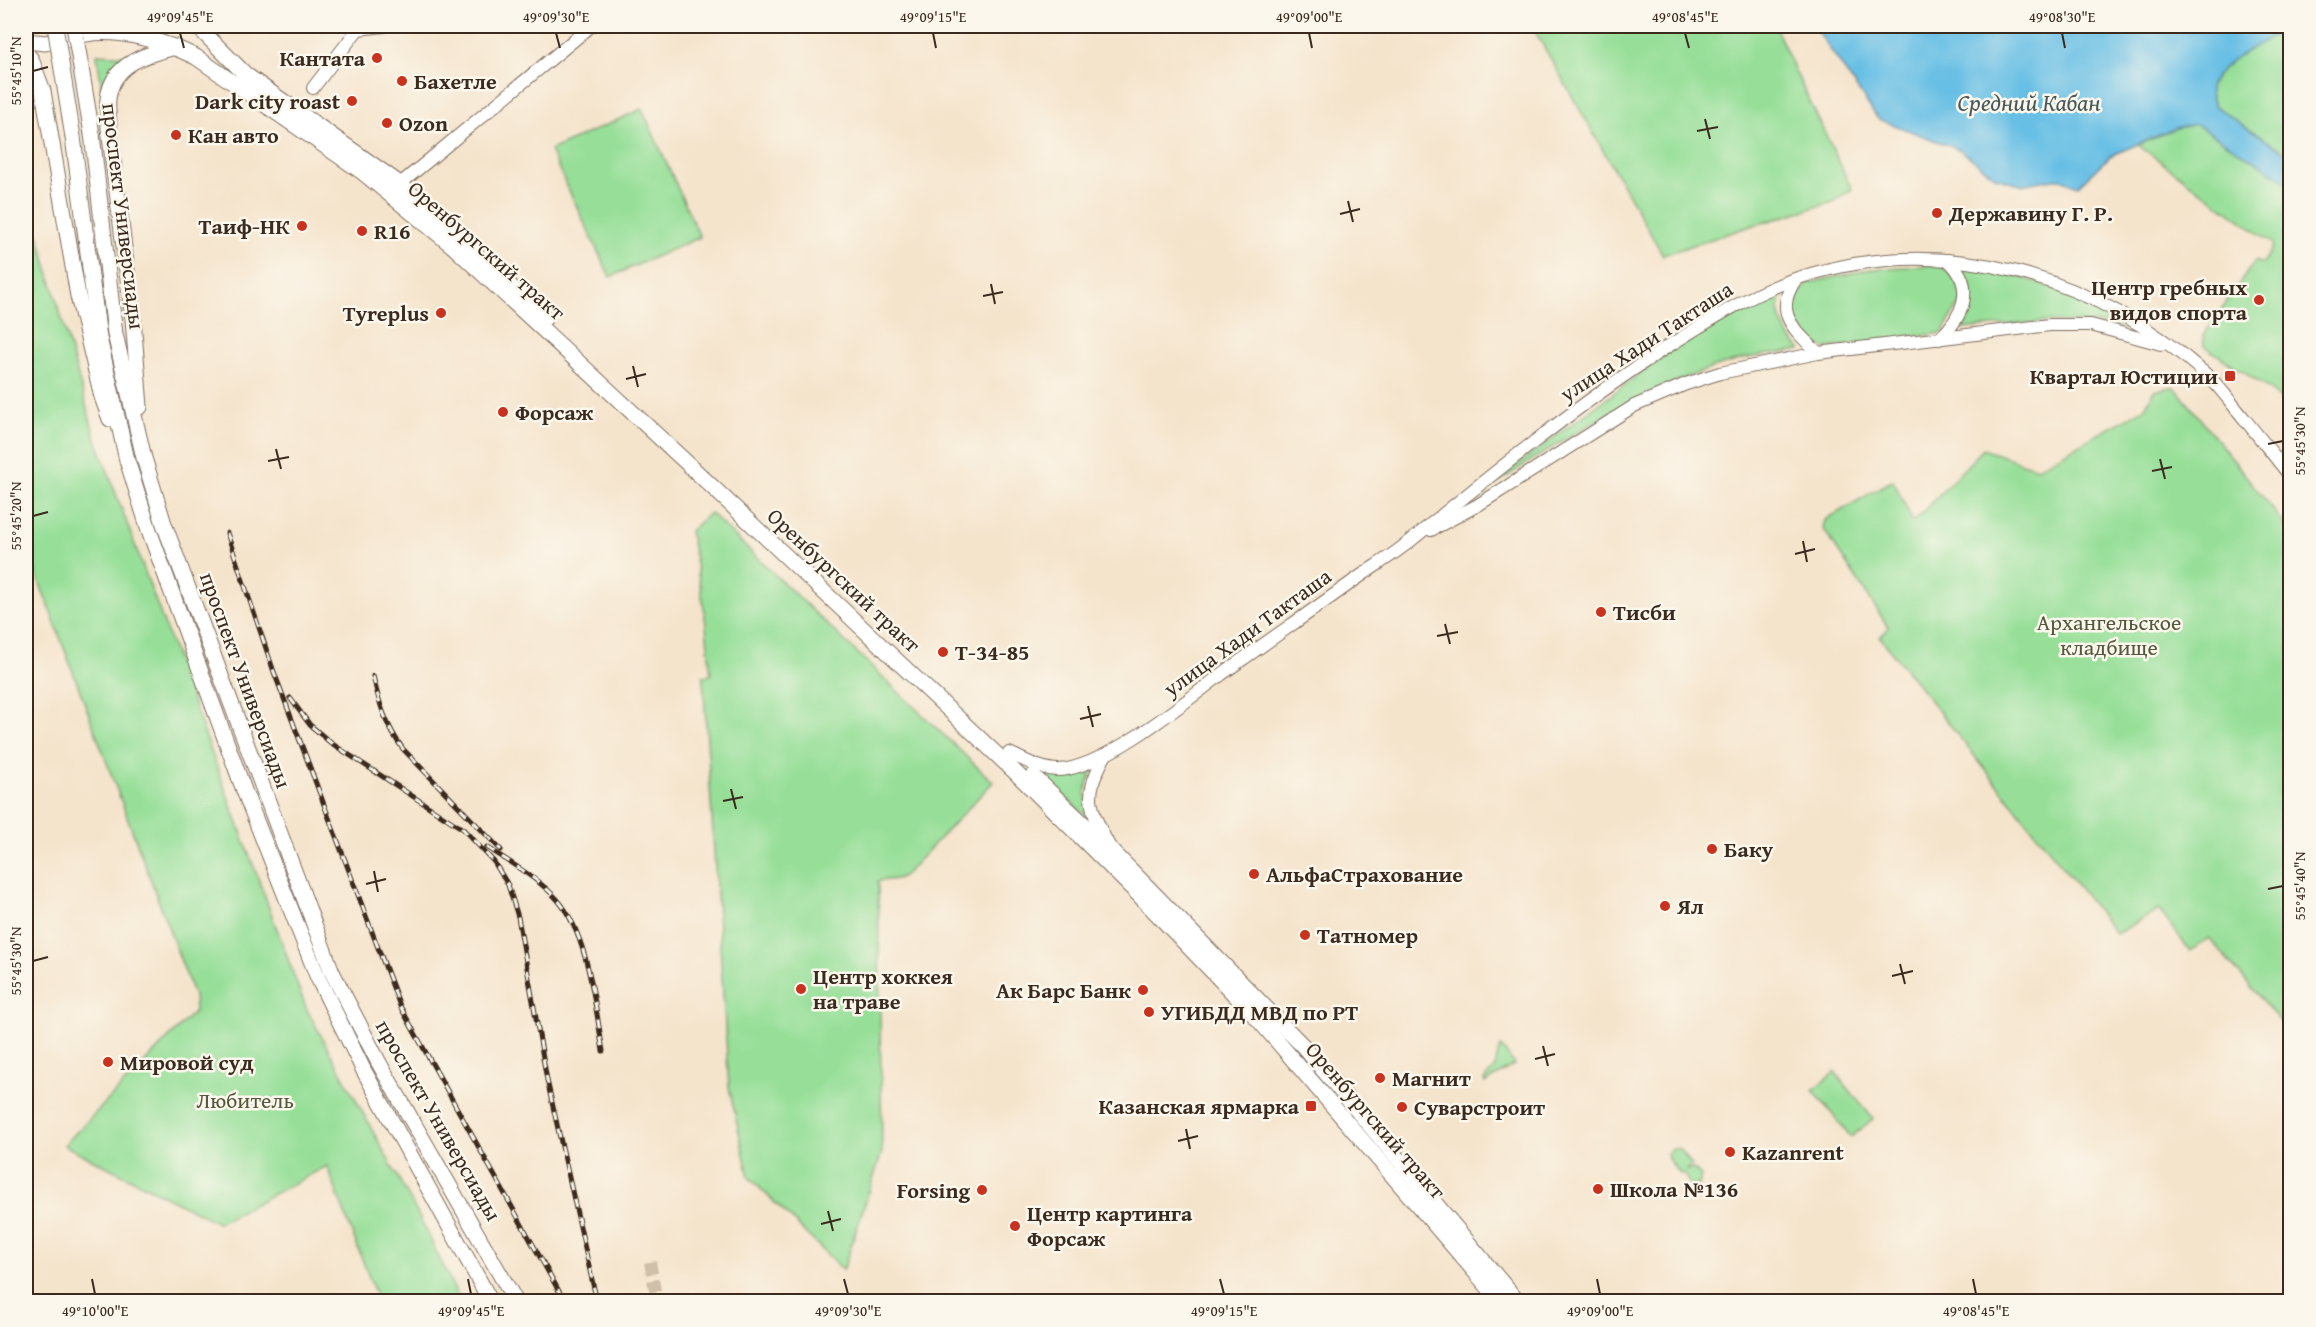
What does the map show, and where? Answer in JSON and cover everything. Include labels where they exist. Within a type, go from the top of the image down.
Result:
[{"type":"main road","name":"проспект Универсиады","points":[[55,26],[73,137],[99,338],[127,460],[149,530],[245,794],[318,978],[364,1071],[490,1302]]},
{"type":"main road","name":"проспект Универсиады","points":[[74,26],[92,134],[115,334],[144,458],[168,535],[332,972],[379,1063],[516,1302]]},
{"type":"main road","points":[[26,41],[45,43],[59,41],[74,36],[91,26]]},
{"type":"main road","name":"Оренбургский тракт","points":[[197,26],[246,75],[400,184],[508,282],[1111,850],[1303,1046],[1518,1302]]},
{"type":"main road","name":"Оренбургский тракт","points":[[59,41],[88,34],[141,38],[176,47],[196,57],[361,171],[454,247],[672,448],[1005,762],[1141,897],[1258,1018],[1501,1302]]},
{"type":"main road","points":[[144,458],[133,320],[109,128],[108,98],[115,76],[124,67],[145,55],[176,47]]},
{"type":"main road","points":[[26,53],[31,59],[43,91],[78,296],[102,397],[127,460]]},
{"type":"street","points":[[314,88],[358,30],[384,26]]},
{"type":"street","points":[[400,184],[591,26]]},
{"type":"street","name":"улица Хади Такташа","points":[[1009,753],[1043,768],[1061,770],[1105,756],[1412,540],[1455,502],[1560,421],[1645,361],[1731,308],[1797,278],[1849,266],[1916,259],[1948,260],[1998,267],[2074,290],[2113,308],[2172,348],[2212,380],[2290,476]]},
{"type":"street","points":[[1939,339],[1953,327],[1959,317],[1964,296],[1959,273],[1948,260]]},
{"type":"street","points":[[1797,278],[1788,293],[1787,316],[1793,328],[1818,353]]},
{"type":"street","name":"улица Хади Такташа","points":[[1412,540],[1478,505],[1634,406],[1686,384],[1720,373],[1818,353],[2050,324],[2091,326],[2172,348]]},
{"type":"street","name":"улица Хади Такташа","points":[[1105,756],[1093,777],[1090,790],[1091,806],[1111,850]]},
{"type":"green space","points":[[1532,26],[1775,26],[1852,189],[1833,202],[1663,255]]},
{"type":"green space","points":[[2290,27],[2290,156],[2215,106],[2210,88],[2222,70],[2244,51]]},
{"type":"green space","points":[[97,54],[133,56],[104,85],[102,90]]},
{"type":"green space","points":[[642,109],[700,237],[610,277],[550,150]]},
{"type":"green space","name":"Центр гребных видов спорта","points":[[2196,124],[2279,176],[2290,187],[2290,407],[2269,389],[2204,346],[2203,336],[2255,261],[2262,264],[2273,244],[2138,145],[2176,128]]},
{"type":"green space","name":"Любитель","points":[[26,191],[95,437],[306,1008],[419,1216],[460,1301],[378,1301],[327,1166],[218,1223],[64,1145],[195,1011],[194,996],[26,546]]},
{"type":"green space","points":[[1937,265],[1951,275],[1957,284],[1962,300],[1942,333],[1826,348],[1813,341],[1797,321],[1795,302],[1808,283],[1871,269]]},
{"type":"green space","points":[[1961,267],[2016,276],[2077,295],[2142,332],[2074,322],[1962,329],[1970,314],[1973,298],[1970,282]]},
{"type":"green space","points":[[1785,291],[1779,306],[1782,322],[1790,337],[1801,350],[1734,361],[1647,394],[1539,455],[1435,524],[1689,339],[1760,300]]},
{"type":"green space","name":"Архангельское кладбище","points":[[2174,386],[2290,531],[2290,1033],[2209,938],[2190,951],[2159,910],[2116,934],[1880,637],[1889,628],[1823,528],[1825,520],[1893,480],[1913,522],[1983,449],[2037,468],[2144,409],[2155,391]]},
{"type":"green space","name":"Центр хоккея на траве","points":[[710,513],[993,782],[905,875],[897,879],[878,881],[882,1152],[843,1270],[749,1177],[729,1087],[703,676],[711,675],[704,607],[690,531]]},
{"type":"green space","points":[[1099,760],[1089,779],[1086,792],[1088,806],[1096,825],[1039,773],[1063,775]]},
{"type":"green space","points":[[1500,1046],[1515,1064],[1485,1083],[1484,1080],[1495,1067]]},
{"type":"green space","points":[[1835,1072],[1873,1119],[1851,1137],[1813,1090]]},
{"type":"green space","points":[[1673,1148],[1679,1149],[1692,1165],[1686,1170],[1694,1169],[1701,1176],[1699,1185],[1690,1185],[1684,1174],[1681,1175],[1668,1159],[1667,1153]]},
{"type":"water","name":"Средний Кабан","points":[[1814,26],[2290,26],[2230,62],[2212,82],[2210,93],[2215,106],[2290,156],[2290,187],[2279,176],[2196,124],[2176,128],[2110,156],[2078,186],[2061,179],[2021,185],[1996,177],[1960,150],[1878,119]]},
{"type":"tunnel","points":[[650,1262],[657,1302]]},
{"type":"railway","points":[[227,533],[274,672],[400,1006],[565,1302]]},
{"type":"railway","points":[[373,676],[384,714],[403,749],[501,850]]},
{"type":"railway","points":[[290,698],[310,725],[331,743],[463,829],[494,862],[508,885],[518,917],[547,1080],[597,1302]]},
{"type":"railway","points":[[487,847],[541,884],[557,899],[568,914],[589,971],[603,1051]]},
{"type":"place","name":"Кантата","points":[[377,58]]},
{"type":"place","name":"Бахетле","points":[[402,81]]},
{"type":"place","name":"Dark city roast","points":[[352,101]]},
{"type":"place","name":"Ozon","points":[[387,123]]},
{"type":"place","name":"Кан авто","points":[[176,135]]},
{"type":"place","name":"Державину Г. Р.","points":[[1937,213]]},
{"type":"place","name":"Таиф-НК","points":[[302,226]]},
{"type":"place","name":"R16","points":[[362,231]]},
{"type":"place","name":"Центр гребных видов спорта","points":[[2259,300]]},
{"type":"place","name":"Tyreplus","points":[[441,313]]},
{"type":"place","name":"Квартал Юстиции","points":[[2230,376]]},
{"type":"place","name":"Форсаж","points":[[503,412]]},
{"type":"place","name":"Тисби","points":[[1601,612]]},
{"type":"place","name":"T-34-85","points":[[943,652]]},
{"type":"place","name":"Баку","points":[[1712,849]]},
{"type":"place","name":"АльфаСтрахование","points":[[1254,874]]},
{"type":"place","name":"Ял","points":[[1665,906]]},
{"type":"place","name":"Татномер","points":[[1305,935]]},
{"type":"place","name":"Центр хоккея на траве","points":[[801,989]]},
{"type":"place","name":"Ак Барс Банк","points":[[1143,990]]},
{"type":"place","name":"УГИБДД МВД по РТ","points":[[1149,1012]]},
{"type":"place","name":"Мировой суд","points":[[108,1062]]},
{"type":"place","name":"Магнит","points":[[1380,1078]]},
{"type":"place","name":"Казанская ярмарка","points":[[1311,1106]]},
{"type":"place","name":"Суварстроит","points":[[1402,1107]]},
{"type":"place","name":"Kazanrent","points":[[1730,1152]]},
{"type":"place","name":"Школа №136","points":[[1598,1189]]},
{"type":"place","name":"Forsing","points":[[982,1190]]},
{"type":"place","name":"Центр картинга Форсаж","points":[[1015,1226]]}]
